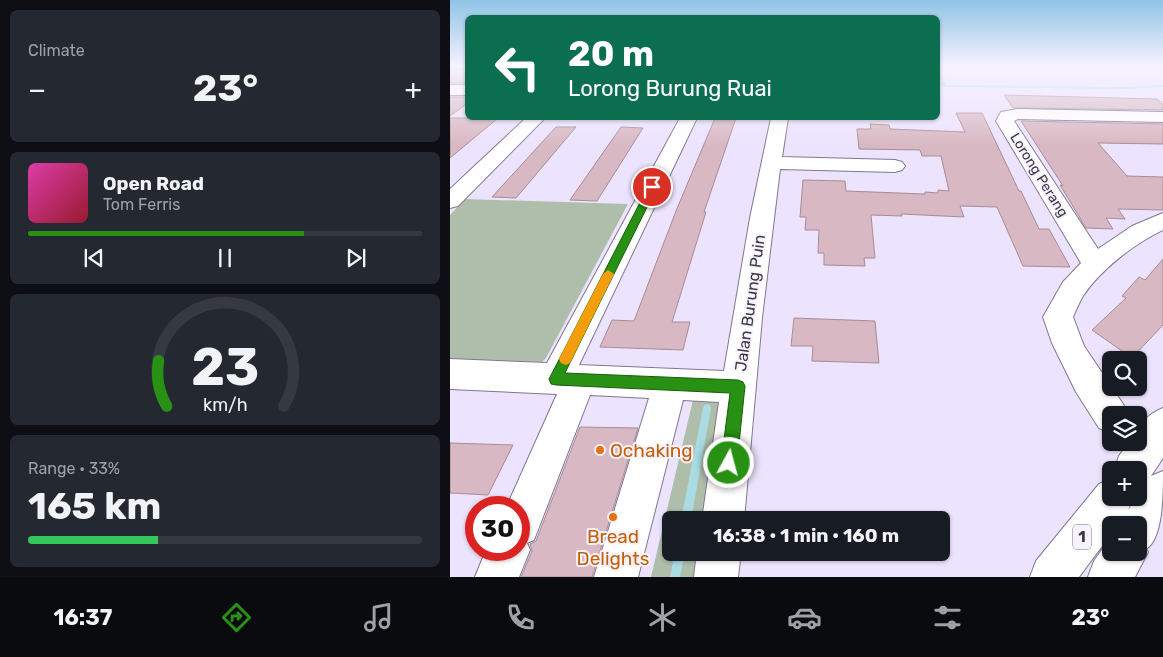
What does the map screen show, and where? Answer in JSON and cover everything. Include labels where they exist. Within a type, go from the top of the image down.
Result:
[{"type":"street","name":"Lorong Perang","points":[[1095,265],[1005,121],[1007,116],[1018,114],[1163,118]]},
{"type":"street","points":[[450,201],[534,120]]},
{"type":"street","points":[[529,496],[568,380],[687,120]]},
{"type":"street","name":"Jalan Burung Puin","points":[[724,511],[738,386],[778,120]]},
{"type":"street","points":[[770,163],[894,166]]},
{"type":"street","points":[[1104,406],[1087,382],[1062,330],[1058,317],[1074,288],[1095,265],[1147,227],[1163,221]]},
{"type":"street","points":[[450,374],[670,385],[738,386]]},
{"type":"street","points":[[616,577],[670,385]]},
{"type":"street","points":[[1136,456],[1163,426]]},
{"type":"street","points":[[1147,518],[1163,491]]},
{"type":"street","name":"1","points":[[1052,577],[1106,506]]},
{"type":"street","points":[[497,577],[504,561]]},
{"type":"street","points":[[716,577],[718,561]]},
{"type":"street","points":[[1110,577],[1120,561]]},
{"type":"shaded area","points":[[465,199],[628,204],[546,358],[542,362],[450,359],[450,215]]},
{"type":"shaded area","points":[[693,400],[721,400],[708,511],[667,511]]},
{"type":"shaded area","points":[[662,531],[662,561],[701,561],[699,577],[651,577]]},
{"type":"building","points":[[1004,95],[1157,99],[1163,104],[1163,110],[1013,108]]},
{"type":"building","points":[[450,97],[465,97],[465,105],[450,116]]},
{"type":"building","points":[[956,113],[982,113],[1039,229],[1049,229],[1070,267],[1023,266],[997,207],[960,206],[964,217],[901,214],[902,216],[871,215],[875,258],[864,258],[865,266],[824,265],[824,253],[818,253],[819,230],[805,230],[806,217],[800,217],[803,180],[845,181],[846,191],[925,194],[925,192],[938,193],[938,190],[949,191],[941,156],[922,156],[920,150],[859,149],[857,129],[871,129],[870,124],[889,125],[890,129],[965,132]]},
{"type":"building","points":[[450,118],[496,120],[450,158]]},
{"type":"building","points":[[714,120],[735,120],[704,212],[706,212],[672,322],[690,322],[683,350],[600,347],[612,320],[634,321],[676,211]]},
{"type":"building","points":[[1021,121],[1163,124],[1163,144],[1098,143],[1127,176],[1163,177],[1163,210],[1118,209],[1125,219],[1106,218],[1113,229],[1086,228],[1060,185],[1063,186]]},
{"type":"building","points":[[556,127],[576,127],[516,198],[492,197]]},
{"type":"building","points":[[621,127],[643,128],[597,201],[570,200]]},
{"type":"building","points":[[1163,259],[1163,325],[1139,351],[1122,351],[1092,330],[1126,298],[1122,296],[1139,277],[1145,280]]},
{"type":"building","points":[[794,318],[875,321],[879,363],[812,361],[813,346],[791,346]]},
{"type":"building","points":[[580,427],[638,428],[592,577],[521,577],[528,561],[530,561],[532,551],[530,544],[536,541]]},
{"type":"building","points":[[450,443],[513,445],[488,495],[450,493]]},
{"type":"waterway","points":[[688,511],[707,408]]},
{"type":"waterway","points":[[675,577],[678,561]]},
{"type":"slow traffic","points":[[566,359],[608,274]]},
{"type":"place","name":"Ochaking","points":[[600,450]]},
{"type":"place","name":"Bread Delights","points":[[613,517]]},
{"type":"route","points":[[652,187],[556,379],[670,385],[738,386],[729,463]]}]
